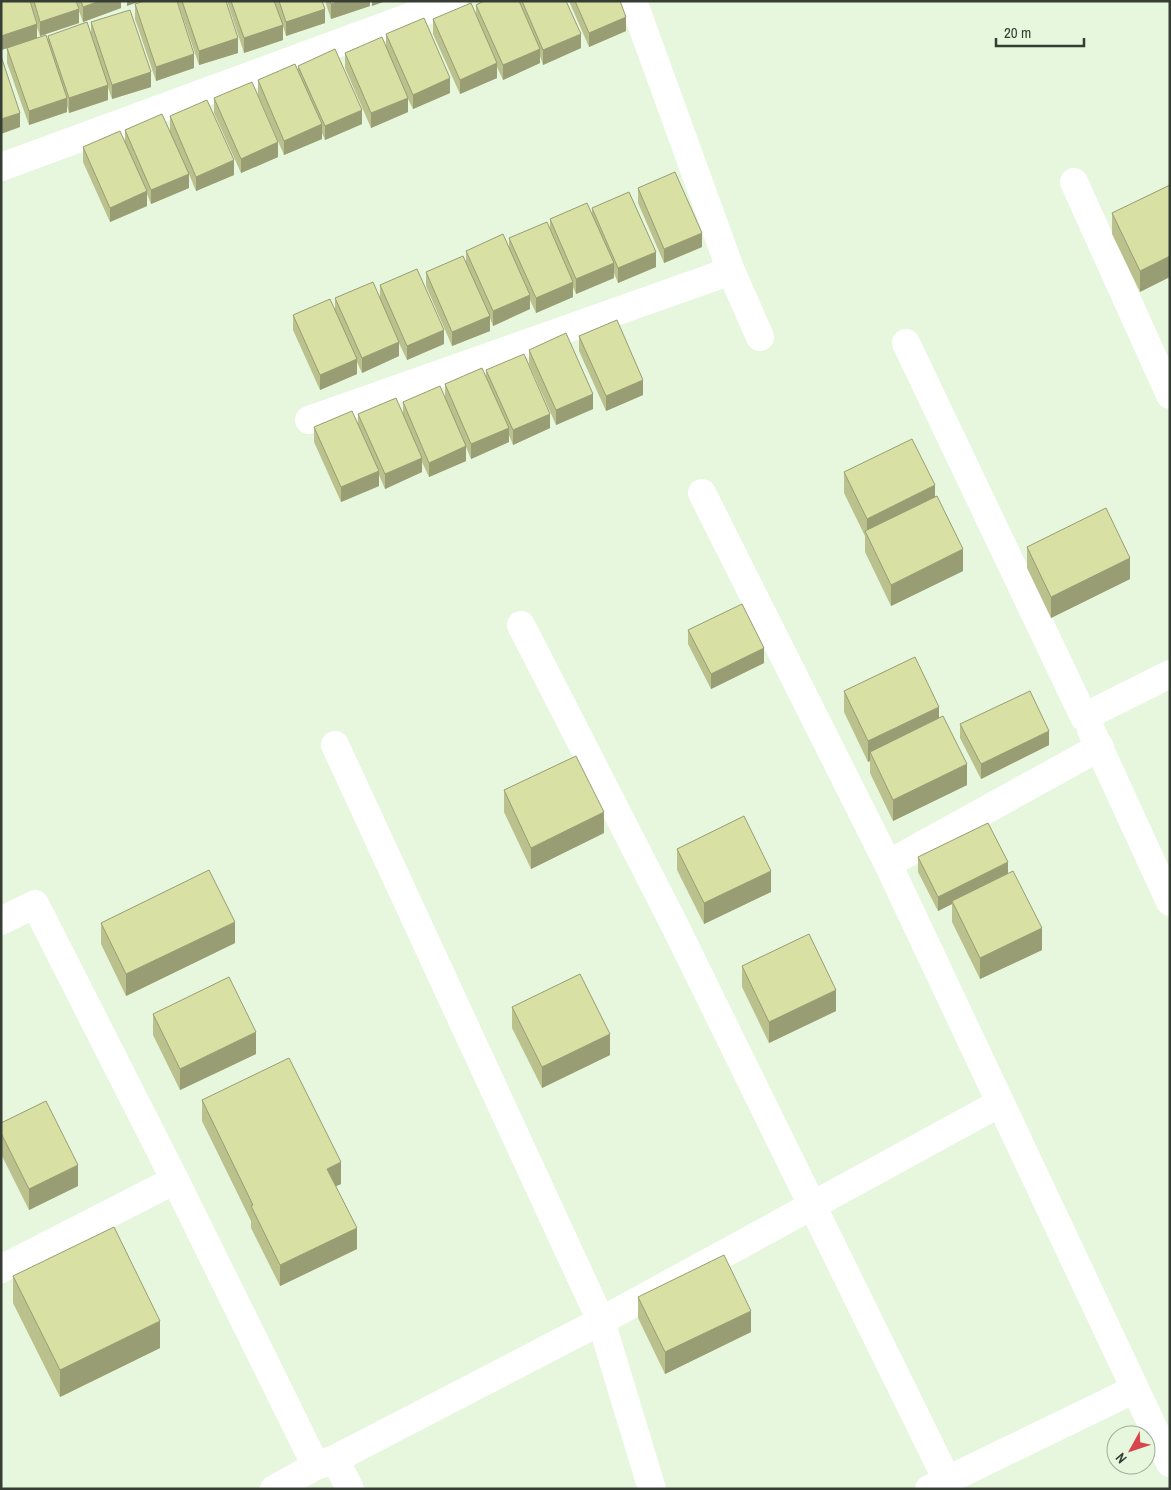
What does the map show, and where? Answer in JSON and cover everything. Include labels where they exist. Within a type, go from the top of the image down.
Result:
[{"type":"lane","points":[[1,167],[453,1]]},
{"type":"lane","points":[[633,1],[731,271],[760,337]]},
{"type":"lane","points":[[1074,182],[1170,395]]},
{"type":"lane","points":[[309,420],[731,271]]},
{"type":"lane","points":[[906,343],[1100,747],[1170,902]]},
{"type":"lane","points":[[702,493],[888,864],[1170,1463]]},
{"type":"lane","points":[[521,625],[679,933],[813,1205],[938,1484],[1135,1389]]},
{"type":"lane","points":[[1084,717],[1170,674]]},
{"type":"lane","points":[[334,745],[601,1321],[652,1489]]},
{"type":"lane","points":[[888,864],[1100,747]]},
{"type":"lane","points":[[1,920],[35,904],[175,1180],[326,1462],[350,1489]]},
{"type":"lane","points":[[274,1489],[601,1321],[1000,1102]]},
{"type":"lane","points":[[1,1269],[175,1180]]},
{"type":"building","points":[[1,1],[30,1],[37,24],[1,36]]},
{"type":"building","points":[[34,1],[76,1],[79,9],[40,22]]},
{"type":"building","points":[[81,1],[100,1],[83,7]]},
{"type":"building","points":[[144,1],[177,1],[194,54],[156,67],[135,4]]},
{"type":"building","points":[[182,1],[226,1],[238,38],[199,51]]},
{"type":"building","points":[[231,1],[274,1],[283,25],[244,38]]},
{"type":"building","points":[[279,1],[322,1],[325,9],[286,22]]},
{"type":"building","points":[[484,1],[519,1],[540,49],[503,65],[476,5]]},
{"type":"building","points":[[522,1],[566,1],[581,34],[543,50]]},
{"type":"building","points":[[575,1],[620,1],[626,17],[589,33]]},
{"type":"building","points":[[471,3],[497,63],[460,80],[433,19]]},
{"type":"building","points":[[130,10],[151,72],[112,85],[91,22]]},
{"type":"building","points":[[424,18],[450,78],[413,95],[386,34]]},
{"type":"building","points":[[87,22],[108,85],[69,98],[48,36]]},
{"type":"building","points":[[46,35],[67,98],[29,111],[7,48]]},
{"type":"building","points":[[382,37],[408,98],[371,113],[345,53]]},
{"type":"building","points":[[335,49],[362,110],[325,126],[298,66]]},
{"type":"building","points":[[1,56],[20,113],[1,119]]},
{"type":"building","points":[[295,64],[322,124],[284,141],[258,80]]},
{"type":"building","points":[[252,82],[278,142],[241,159],[214,98]]},
{"type":"building","points":[[207,100],[234,160],[196,177],[170,116]]},
{"type":"building","points":[[162,114],[189,174],[151,190],[125,130]]},
{"type":"building","points":[[120,131],[147,191],[110,208],[83,147]]},
{"type":"building","points":[[675,172],[702,233],[664,249],[638,188]]},
{"type":"building","points":[[1170,185],[1170,256],[1140,271],[1112,213]]},
{"type":"building","points":[[629,192],[656,252],[618,268],[592,208]]},
{"type":"building","points":[[587,203],[614,263],[576,279],[550,219]]},
{"type":"building","points":[[547,222],[573,282],[536,298],[509,238]]},
{"type":"building","points":[[503,234],[530,295],[493,311],[466,251]]},
{"type":"building","points":[[463,256],[490,316],[452,332],[426,272]]},
{"type":"building","points":[[417,269],[444,330],[407,346],[380,285]]},
{"type":"building","points":[[373,282],[399,342],[362,358],[335,298]]},
{"type":"building","points":[[330,299],[357,359],[320,375],[293,315]]},
{"type":"building","points":[[617,320],[643,380],[606,396],[579,336]]},
{"type":"building","points":[[566,333],[593,394],[556,410],[529,350]]},
{"type":"building","points":[[524,354],[550,414],[513,430],[486,370]]},
{"type":"building","points":[[482,368],[509,428],[471,444],[445,384]]},
{"type":"building","points":[[440,386],[466,446],[429,463],[403,402]]},
{"type":"building","points":[[396,398],[422,458],[385,474],[358,414]]},
{"type":"building","points":[[352,411],[379,471],[341,487],[314,427]]},
{"type":"building","points":[[912,439],[935,485],[867,519],[844,472]]},
{"type":"building","points":[[937,496],[963,549],[891,585],[865,531]]},
{"type":"building","points":[[1106,508],[1130,558],[1051,597],[1027,547]]},
{"type":"building","points":[[742,604],[764,648],[711,674],[688,630]]},
{"type":"building","points":[[915,657],[939,707],[868,741],[844,691]]},
{"type":"building","points":[[1030,691],[1049,731],[981,764],[960,724]]},
{"type":"building","points":[[943,716],[967,764],[893,800],[870,752]]},
{"type":"building","points":[[576,756],[604,812],[531,848],[504,790]]},
{"type":"building","points":[[744,816],[771,871],[704,903],[677,849]]},
{"type":"building","points":[[988,823],[1008,862],[938,897],[918,857]]},
{"type":"building","points":[[209,870],[235,922],[126,974],[101,923]]},
{"type":"building","points":[[1013,871],[1042,928],[980,958],[952,901]]},
{"type":"building","points":[[809,934],[836,990],[769,1022],[742,966]]},
{"type":"building","points":[[580,974],[610,1034],[542,1067],[512,1007]]},
{"type":"building","points":[[229,977],[256,1032],[180,1069],[153,1014]]},
{"type":"building","points":[[289,1058],[341,1162],[327,1169],[357,1228],[280,1265],[202,1100]]},
{"type":"building","points":[[46,1101],[78,1165],[29,1189],[1,1133],[1,1123]]},
{"type":"building","points":[[114,1227],[160,1321],[60,1370],[13,1276]]},
{"type":"building","points":[[724,1255],[751,1311],[665,1352],[638,1297]]}]
